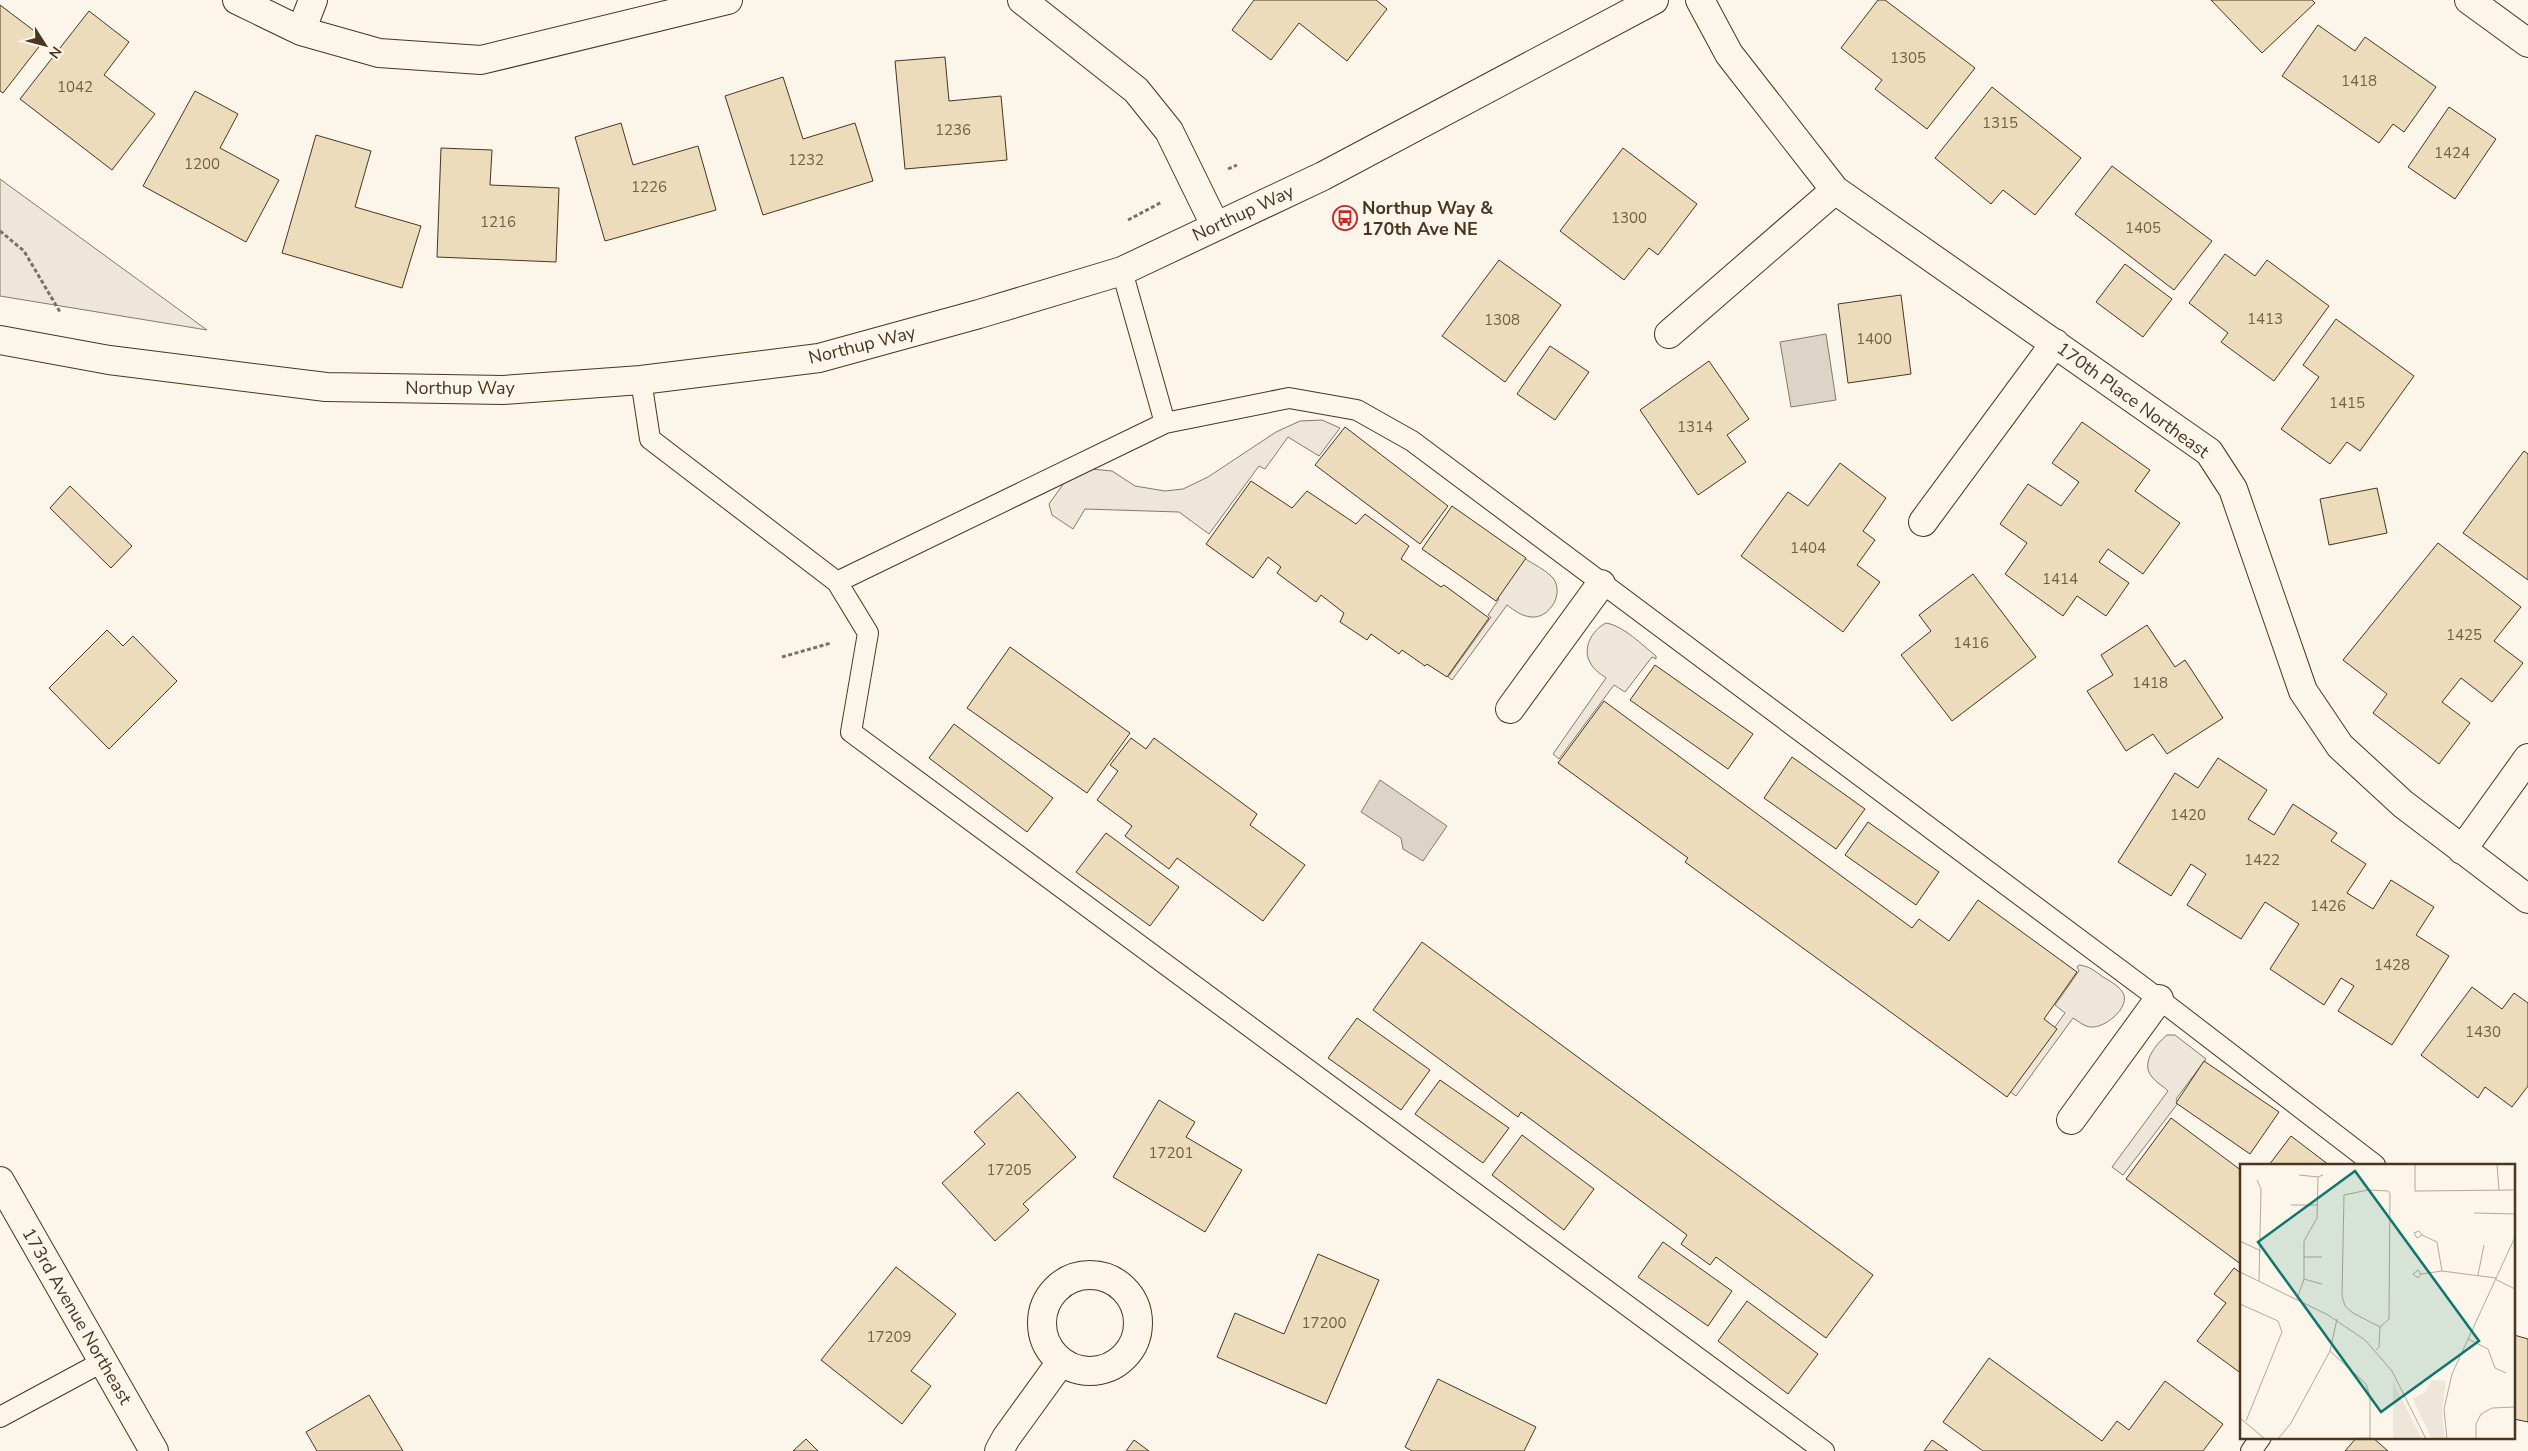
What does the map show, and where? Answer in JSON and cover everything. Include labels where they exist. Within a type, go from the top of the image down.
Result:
[{"type":"street","points":[[237,0],[301,31],[379,53],[481,60],[728,0]]},
{"type":"street","points":[[301,31],[313,0]]},
{"type":"street","points":[[1022,0],[1136,90],[1169,131],[1215,225]]},
{"type":"street","name":"Northup Way","points":[[0,340],[109,360],[326,387],[503,390],[641,380],[819,358],[979,314],[1122,271],[1215,225],[1323,176],[1654,0]]},
{"type":"street","name":"170th Place Northeast","points":[[1700,0],[1729,54],[1835,190],[2209,452],[2233,489],[2303,691],[2340,746],[2402,804],[2528,899]]},
{"type":"street","points":[[2469,0],[2528,43]]},
{"type":"street","points":[[1669,334],[1835,190]]},
{"type":"street","points":[[1923,522],[2055,343]]},
{"type":"street","points":[[1510,709],[1601,584]]},
{"type":"street","points":[[2462,850],[2528,758]]},
{"type":"street","points":[[2071,1120],[2158,1000]]},
{"type":"street","name":"173rd Avenue Northeast","points":[[0,1181],[154,1451]]},
{"type":"street","points":[[999,1451],[1006,1438],[1061,1362]]},
{"type":"lane","points":[[1122,271],[1165,423]]},
{"type":"lane","points":[[641,380],[650,439],[837,582],[868,633],[850,732],[1824,1451]]},
{"type":"lane","points":[[837,582],[1165,423],[1289,398],[1357,410],[1412,441],[2374,1164]]},
{"type":"lane","points":[[0,1417],[104,1361]]},
{"type":"lane","points":[[2251,1451],[2260,1438]]},
{"type":"path","points":[[0,231],[24,250],[61,314]]},
{"type":"path","points":[[782,656],[868,633]]},
{"type":"shaded area","points":[[0,179],[207,330],[0,296]]},
{"type":"shaded area","points":[[1826,334],[1836,400],[1791,407],[1780,342]]},
{"type":"shaded area","points":[[1322,420],[1340,428],[1319,456],[1288,437],[1265,469],[1259,466],[1209,534],[1179,512],[1085,509],[1073,529],[1052,515],[1049,504],[1064,483],[1091,469],[1112,471],[1135,486],[1165,491],[1183,489],[1208,477],[1276,432],[1300,421]]},
{"type":"shaded area","points":[[1524,558],[1553,578],[1557,591],[1553,604],[1549,610],[1538,617],[1521,614],[1507,605],[1452,680],[1448,677],[1491,617],[1488,615],[1499,599],[1497,597]]},
{"type":"shaded area","points":[[1606,623],[1632,636],[1656,656],[1656,659],[1652,657],[1625,692],[1614,685],[1559,759],[1553,754],[1606,678],[1592,666],[1587,652],[1592,635]]},
{"type":"shaded area","points":[[1380,780],[1447,826],[1423,861],[1403,849],[1401,838],[1361,812]]},
{"type":"shaded area","points":[[2079,965],[2092,969],[2118,987],[2124,995],[2123,1006],[2109,1021],[2097,1026],[2086,1026],[2073,1018],[2016,1096],[2009,1091],[2065,1013],[2055,1005],[2079,971],[2077,967]]},
{"type":"shaded area","points":[[2167,1035],[2175,1035],[2206,1059],[2176,1099],[2178,1103],[2123,1175],[2112,1167],[2168,1091],[2152,1077],[2148,1066],[2154,1049]]},
{"type":"building","points":[[1254,0],[1376,0],[1387,9],[1347,61],[1299,23],[1271,60],[1232,30]]},
{"type":"building","points":[[1878,0],[1885,0],[1975,68],[1927,129],[1875,89],[1882,80],[1841,48]]},
{"type":"building","points":[[2211,0],[2312,0],[2315,3],[2262,53]]},
{"type":"building","points":[[0,5],[45,39],[3,93],[0,91]]},
{"type":"building","points":[[89,11],[129,42],[104,75],[155,114],[112,170],[20,99]]},
{"type":"building","points":[[2318,25],[2355,51],[2365,37],[2436,87],[2404,132],[2393,124],[2379,143],[2282,76]]},
{"type":"building","points":[[945,57],[949,101],[1001,96],[1007,160],[905,169],[895,61]]},
{"type":"building","points":[[783,77],[803,139],[855,123],[873,181],[763,215],[725,96]]},
{"type":"building","points":[[1992,87],[2081,158],[2035,215],[2003,190],[1991,204],[1935,158]]},
{"type":"building","points":[[195,91],[238,114],[220,148],[279,180],[246,242],[143,186]]},
{"type":"building","points":[[2449,107],[2496,139],[2455,199],[2408,167]]},
{"type":"building","points":[[621,123],[633,165],[698,146],[716,210],[605,241],[575,137]]},
{"type":"building","points":[[316,135],[371,151],[355,207],[421,226],[402,288],[282,253]]},
{"type":"building","points":[[441,148],[492,150],[490,185],[559,188],[556,262],[437,257]]},
{"type":"building","points":[[1623,148],[1697,204],[1658,255],[1649,248],[1624,280],[1560,231]]},
{"type":"building","points":[[2112,166],[2212,241],[2174,290],[2075,214]]},
{"type":"building","points":[[2225,254],[2255,276],[2267,260],[2329,306],[2274,381],[2221,342],[2228,333],[2189,303]]},
{"type":"building","points":[[1499,260],[1561,305],[1505,382],[1442,336]]},
{"type":"building","points":[[2125,264],[2172,299],[2143,337],[2096,302]]},
{"type":"building","points":[[1901,295],[1911,374],[1848,383],[1838,304]]},
{"type":"building","points":[[2336,319],[2414,376],[2360,451],[2347,442],[2330,464],[2281,429],[2319,377],[2303,365]]},
{"type":"building","points":[[1550,346],[1589,372],[1555,420],[1517,394]]},
{"type":"building","points":[[1709,361],[1749,419],[1727,435],[1746,462],[1698,495],[1640,410]]},
{"type":"building","points":[[2082,422],[2150,470],[2135,491],[2180,523],[2143,574],[2108,549],[2099,562],[2129,583],[2106,616],[2077,596],[2063,616],[2005,574],[2027,543],[2000,524],[2028,484],[2061,506],[2079,482],[2052,463]]},
{"type":"building","points":[[1345,427],[1448,506],[1420,544],[1315,465]]},
{"type":"building","points":[[2524,451],[2528,454],[2528,580],[2463,533]]},
{"type":"building","points":[[1840,463],[1886,498],[1863,531],[1875,540],[1857,565],[1880,582],[1843,632],[1741,556],[1788,492],[1808,506]]},
{"type":"building","points":[[1251,481],[1292,508],[1307,491],[1356,524],[1365,514],[1409,546],[1401,559],[1441,587],[1444,585],[1489,618],[1447,677],[1427,664],[1425,666],[1402,650],[1399,654],[1371,634],[1367,640],[1340,622],[1344,613],[1321,595],[1316,602],[1277,573],[1281,567],[1268,557],[1253,578],[1206,544]]},
{"type":"building","points":[[70,486],[132,546],[111,568],[50,508]]},
{"type":"building","points":[[2377,488],[2387,533],[2329,545],[2320,499]]},
{"type":"building","points":[[1452,506],[1526,558],[1496,601],[1422,549]]},
{"type":"building","points":[[2438,543],[2521,607],[2494,641],[2523,663],[2492,702],[2461,678],[2442,702],[2470,723],[2439,764],[2373,713],[2387,694],[2343,660]]},
{"type":"building","points":[[1973,574],[2036,657],[1952,721],[1901,655],[1931,631],[1919,615]]},
{"type":"building","points":[[2147,625],[2175,667],[2185,660],[2223,718],[2167,754],[2153,734],[2126,751],[2087,691],[2113,675],[2101,655]]},
{"type":"building","points":[[107,630],[123,646],[133,636],[177,681],[109,749],[49,688]]},
{"type":"building","points":[[1010,647],[1130,733],[1087,793],[967,708]]},
{"type":"building","points":[[1655,665],[1753,734],[1728,769],[1630,700]]},
{"type":"building","points":[[1604,701],[1912,928],[1919,919],[1949,941],[1978,900],[2077,972],[2044,1019],[2057,1029],[2007,1097],[1685,862],[1688,858],[1558,763]]},
{"type":"building","points":[[954,724],[1053,798],[1027,832],[929,758]]},
{"type":"building","points":[[1131,738],[1146,749],[1154,738],[1257,814],[1250,825],[1305,865],[1263,921],[1177,858],[1169,869],[1125,836],[1132,826],[1097,800],[1118,771],[1110,765]]},
{"type":"building","points":[[1792,757],[1865,809],[1836,849],[1764,798]]},
{"type":"building","points":[[2218,758],[2267,790],[2248,819],[2274,835],[2293,804],[2337,833],[2331,841],[2366,864],[2347,893],[2373,909],[2391,880],[2434,907],[2416,935],[2449,956],[2392,1045],[2338,1011],[2354,986],[2341,978],[2324,1005],[2270,969],[2299,924],[2265,902],[2241,939],[2187,905],[2206,874],[2191,864],[2171,896],[2118,862],[2175,773],[2198,788]]},
{"type":"building","points":[[1868,822],[1939,872],[1916,905],[1845,855]]},
{"type":"building","points":[[1106,833],[1179,887],[1150,926],[1076,872]]},
{"type":"building","points":[[1422,942],[1873,1275],[1826,1338],[1716,1257],[1710,1265],[1681,1244],[1687,1235],[1521,1112],[1518,1117],[1373,1010]]},
{"type":"building","points":[[2472,987],[2502,1009],[2514,993],[2528,1003],[2528,1086],[2512,1107],[2485,1087],[2478,1098],[2421,1055]]},
{"type":"building","points":[[1357,1018],[1430,1070],[1401,1110],[1328,1058]]},
{"type":"building","points":[[2204,1061],[2279,1112],[2250,1154],[2176,1103]]},
{"type":"building","points":[[1440,1080],[1509,1128],[1483,1163],[1415,1114]]},
{"type":"building","points":[[1018,1092],[1076,1157],[1023,1204],[1029,1210],[995,1241],[942,1183],[985,1144],[974,1132]]},
{"type":"building","points":[[1159,1100],[1195,1122],[1186,1137],[1242,1170],[1205,1232],[1113,1177]]},
{"type":"building","points":[[2171,1118],[2240,1170],[2240,1264],[2126,1179]]},
{"type":"building","points":[[1522,1135],[1594,1189],[1564,1230],[1492,1175]]},
{"type":"building","points":[[2291,1136],[2328,1164],[2270,1164]]},
{"type":"building","points":[[1663,1242],[1732,1291],[1708,1326],[1638,1277]]},
{"type":"building","points":[[1318,1254],[1379,1280],[1326,1404],[1217,1357],[1235,1313],[1284,1334]]},
{"type":"building","points":[[896,1267],[956,1314],[911,1371],[931,1386],[902,1424],[821,1360]]},
{"type":"building","points":[[2234,1268],[2240,1272],[2240,1373],[2197,1341],[2226,1303],[2214,1294]]},
{"type":"building","points":[[1747,1301],[1818,1354],[1788,1394],[1718,1341]]},
{"type":"building","points":[[2516,1336],[2528,1339],[2528,1422],[2516,1419]]},
{"type":"building","points":[[1989,1358],[2102,1441],[2117,1421],[2129,1430],[2165,1381],[2223,1424],[2203,1451],[1983,1451],[1943,1422]]},
{"type":"building","points":[[1438,1379],[1536,1427],[1524,1451],[1412,1451],[1405,1447]]},
{"type":"building","points":[[369,1395],[403,1451],[317,1451],[306,1432]]},
{"type":"building","points":[[2356,1438],[2373,1438],[2388,1451],[2345,1451]]},
{"type":"building","points":[[806,1439],[818,1451],[793,1451]]},
{"type":"building","points":[[1134,1440],[1149,1451],[1126,1451]]},
{"type":"building","points":[[1932,1440],[1948,1451],[1924,1451]]},
{"type":"place","name":"Northup Way & 170th Ave NE","points":[[1345,218]]}]
